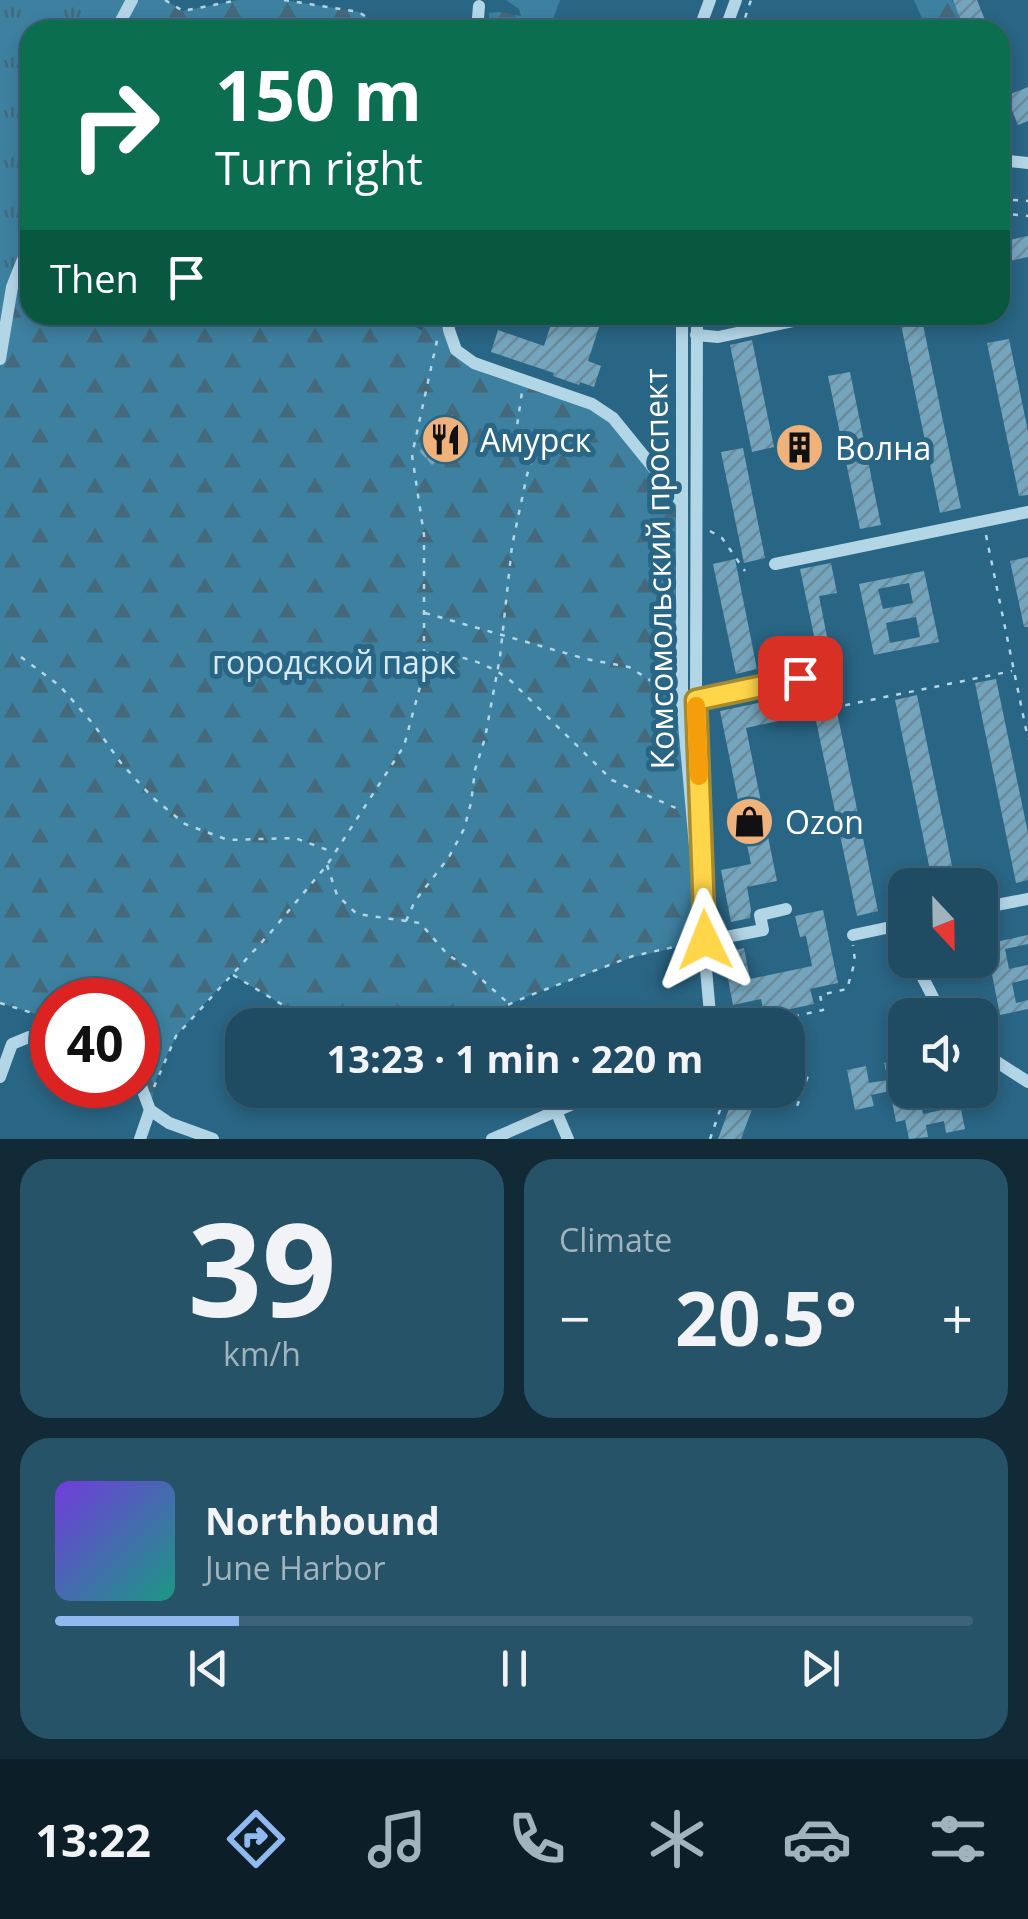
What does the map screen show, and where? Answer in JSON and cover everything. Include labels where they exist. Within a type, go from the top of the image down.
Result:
[{"type":"street","points":[[478,20],[479,6]]},
{"type":"street","points":[[0,359],[12,287],[20,267]]},
{"type":"street","points":[[448,325],[456,350],[474,362],[592,404],[613,418],[682,503]]},
{"type":"street","name":"Комсомольский проспект","points":[[682,325],[682,503],[693,816],[705,940]]},
{"type":"street","name":"Комсомольский проспект","points":[[697,325],[689,700],[709,1008]]},
{"type":"street","points":[[696,336],[718,336],[772,325]]},
{"type":"street","points":[[775,564],[1028,512]]},
{"type":"street","points":[[689,700],[800,678]]},
{"type":"street","points":[[998,904],[1028,898]]},
{"type":"street","points":[[705,940],[764,930],[760,915],[786,910]]},
{"type":"street","points":[[852,935],[888,928]]},
{"type":"street","points":[[0,1077],[12,1044],[30,1037]]},
{"type":"street","points":[[998,1063],[1028,1082]]},
{"type":"street","points":[[492,1139],[563,1108]]},
{"type":"street","points":[[140,1139],[150,1110],[213,1139]]},
{"type":"street","points":[[556,1111],[568,1139]]},
{"type":"path","points":[[165,0],[183,11],[238,0]]},
{"type":"path","points":[[284,0],[359,12],[371,20]]},
{"type":"path","points":[[150,1110],[156,1078],[176,1036],[327,865],[404,746],[424,672],[424,534],[412,455],[439,332]]},
{"type":"path","points":[[406,921],[415,901],[436,876],[464,829],[471,803],[497,671],[512,546],[538,441],[517,426],[524,380]]},
{"type":"path","points":[[983,521],[1028,739]]},
{"type":"path","points":[[705,528],[722,538],[745,570]]},
{"type":"path","points":[[424,612],[586,659],[630,667],[689,700]]},
{"type":"path","points":[[424,652],[470,658],[497,671],[612,780],[693,816]]},
{"type":"path","points":[[22,657],[60,686],[121,763],[184,824],[228,840],[295,838],[335,853]]},
{"type":"path","points":[[807,713],[1014,670]]},
{"type":"path","points":[[327,865],[338,895],[357,914],[420,924],[448,955],[469,968],[509,1004]]},
{"type":"path","points":[[805,1014],[823,1010],[820,995],[847,990],[855,961],[852,935]]},
{"type":"path","points":[[500,1008],[633,956],[705,940]]},
{"type":"path","points":[[232,974],[288,1008]]},
{"type":"path","points":[[0,1003],[30,1012]]},
{"type":"path","points":[[710,1139],[721,1108]]},
{"type":"green space","points":[[0,0],[132,0],[121,20],[20,20],[20,281],[0,359]]},
{"type":"green space","points":[[132,0],[165,0],[183,11],[238,0],[284,0],[359,12],[371,20],[121,20]]},
{"type":"green space","points":[[506,0],[560,0],[553,20],[489,20],[489,13],[521,16],[519,9]]},
{"type":"green space","points":[[914,0],[952,0],[962,20],[924,20]]},
{"type":"green space","name":"городской парк","points":[[20,267],[20,325],[412,325],[423,331],[424,325],[450,325],[456,349],[592,404],[682,503],[682,701],[705,941],[633,957],[500,1008],[288,1008],[231,974],[176,1036],[160,1070],[160,978],[30,978],[30,1012],[0,1003],[0,359],[12,287]]},
{"type":"building","points":[[953,0],[977,0],[985,20],[961,20]]},
{"type":"building","points":[[1028,87],[1028,121],[1018,125],[1010,94]]},
{"type":"building","points":[[1028,236],[1028,257],[1010,261],[1010,240]]},
{"type":"building","points":[[551,325],[600,325],[588,361],[601,366],[594,387],[491,352],[498,330],[544,346]]},
{"type":"building","points":[[901,325],[923,325],[961,508],[940,513]]},
{"type":"building","points":[[1009,339],[1028,431],[1028,495],[1019,496],[987,343]]},
{"type":"building","points":[[752,340],[774,447],[752,452],[730,345]]},
{"type":"building","points":[[850,372],[881,525],[860,529],[828,376]]},
{"type":"building","name":"Амурск","points":[[441,415],[453,415],[453,428],[457,426],[461,437],[432,465],[419,451],[436,434],[441,439]]},
{"type":"building","points":[[743,448],[765,558],[744,563],[721,452]]},
{"type":"building","points":[[1028,557],[1028,627],[1024,627],[1010,561]]},
{"type":"building","points":[[735,559],[757,669],[736,674],[713,564]]},
{"type":"building","points":[[831,563],[837,593],[819,596],[833,667],[821,669],[800,569]]},
{"type":"building","points":[[924,571],[939,642],[874,655],[859,584]],"holes":[[[909,583],[913,603],[883,609],[878,589]],[[916,617],[920,637],[890,643],[886,623]]]},
{"type":"building","points":[[996,679],[1028,833],[1028,880],[1016,883],[975,683]]},
{"type":"building","points":[[797,695],[801,716],[746,728],[777,881],[747,887],[750,918],[731,922],[721,870],[751,864],[720,711]]},
{"type":"building","points":[[917,695],[953,868],[930,868],[895,700]]},
{"type":"building","points":[[837,712],[878,911],[857,916],[815,716]]},
{"type":"building","points":[[823,910],[838,983],[810,989],[814,1004],[796,1008],[763,1008],[761,999],[733,1005],[723,953],[744,948],[750,979],[812,966],[806,936],[800,937],[795,916]]},
{"type":"building","points":[[1028,935],[1028,944],[1005,949],[1009,969],[1028,965],[1028,979],[1012,983],[1016,1003],[1028,1000],[1028,1009],[1000,1015],[993,978],[998,978],[998,941]]},
{"type":"building","points":[[866,1066],[869,1083],[888,1080],[888,1091],[871,1095],[874,1106],[855,1110],[847,1070]]},
{"type":"building","points":[[729,1108],[752,1108],[741,1139],[718,1139]]},
{"type":"building","points":[[893,1108],[922,1108],[923,1114],[942,1108],[961,1108],[965,1129],[946,1133],[944,1121],[926,1125],[928,1137],[909,1139],[905,1120],[896,1122]]},
{"type":"slow traffic","points":[[696,706],[699,776]]},
{"type":"place","name":"Амурск","points":[[445,439]]},
{"type":"place","name":"Волна","points":[[800,447]]},
{"type":"place","name":"Ozon","points":[[750,821]]},
{"type":"route","points":[[705,940],[696,700],[800,678]]}]
